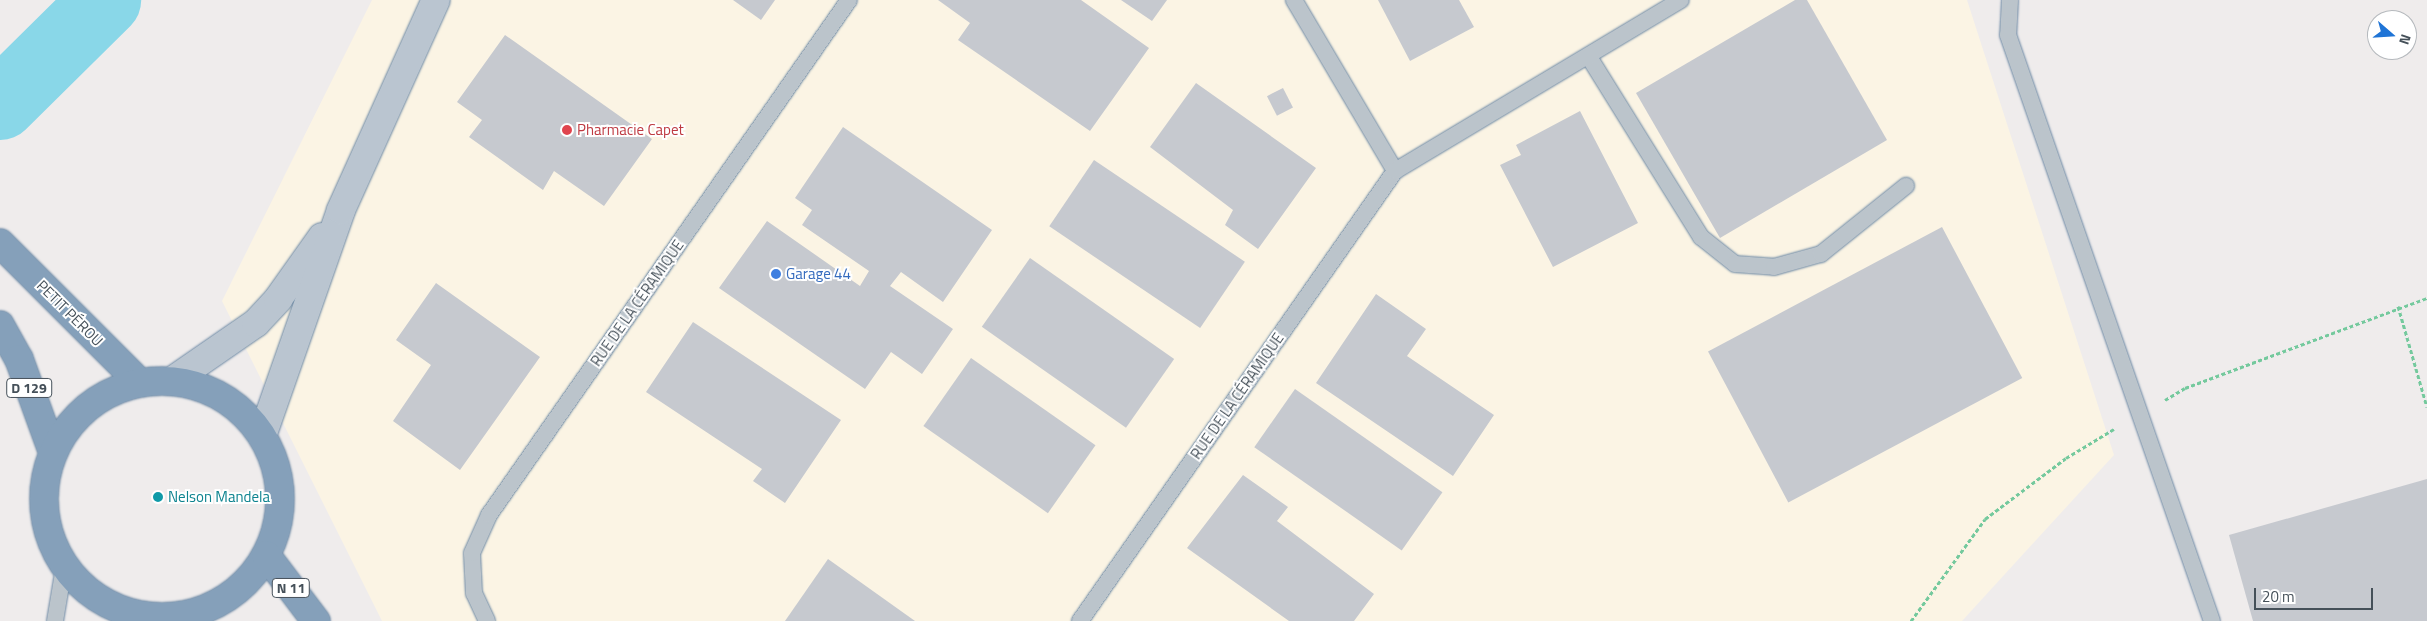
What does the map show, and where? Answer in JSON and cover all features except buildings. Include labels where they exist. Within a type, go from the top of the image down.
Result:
[{"type":"highway","name":"PETIT PÉROU","points":[[0,243],[140,383]]},
{"type":"highway","name":"D 129","points":[[0,326],[19,359],[53,453]]},
{"type":"highway","points":[[172,381],[199,386],[223,398],[245,414],[262,436],[275,465],[280,495],[277,526],[266,555],[239,589],[208,616],[142,619],[113,608],[86,591],[64,568],[50,541],[44,512],[45,482],[53,453],[68,428],[88,407],[112,392],[140,383],[172,381]]},
{"type":"highway","name":"N 11","points":[[266,555],[316,621]]},
{"type":"street","points":[[262,436],[341,210],[436,0]]},
{"type":"street","points":[[172,381],[256,323],[278,298],[341,210]]},
{"type":"lane","name":"RUE DE LA CÉRAMIQUE","points":[[486,621],[474,593],[472,553],[489,515],[849,0]]},
{"type":"lane","points":[[1294,0],[1395,171],[1681,0]]},
{"type":"lane","points":[[2010,0],[2008,35],[2212,621]]},
{"type":"lane","points":[[1588,57],[1701,237],[1735,264],[1774,267],[1821,254],[1906,186]]},
{"type":"lane","name":"RUE DE LA CÉRAMIQUE","points":[[1080,621],[1395,171]]},
{"type":"lane","points":[[56,621],[64,568]]},
{"type":"path","points":[[2398,306],[2427,407]]},
{"type":"shaded area","points":[[372,0],[1967,0],[2114,455],[1962,621],[382,621],[222,301]]},
{"type":"waterway","points":[[0,104],[105,0]]},
{"type":"place","name":"Pharmacie Capet","points":[[567,130]]},
{"type":"place","name":"Garage 44","points":[[776,274]]},
{"type":"place","name":"Nelson Mandela","points":[[158,497]]}]
